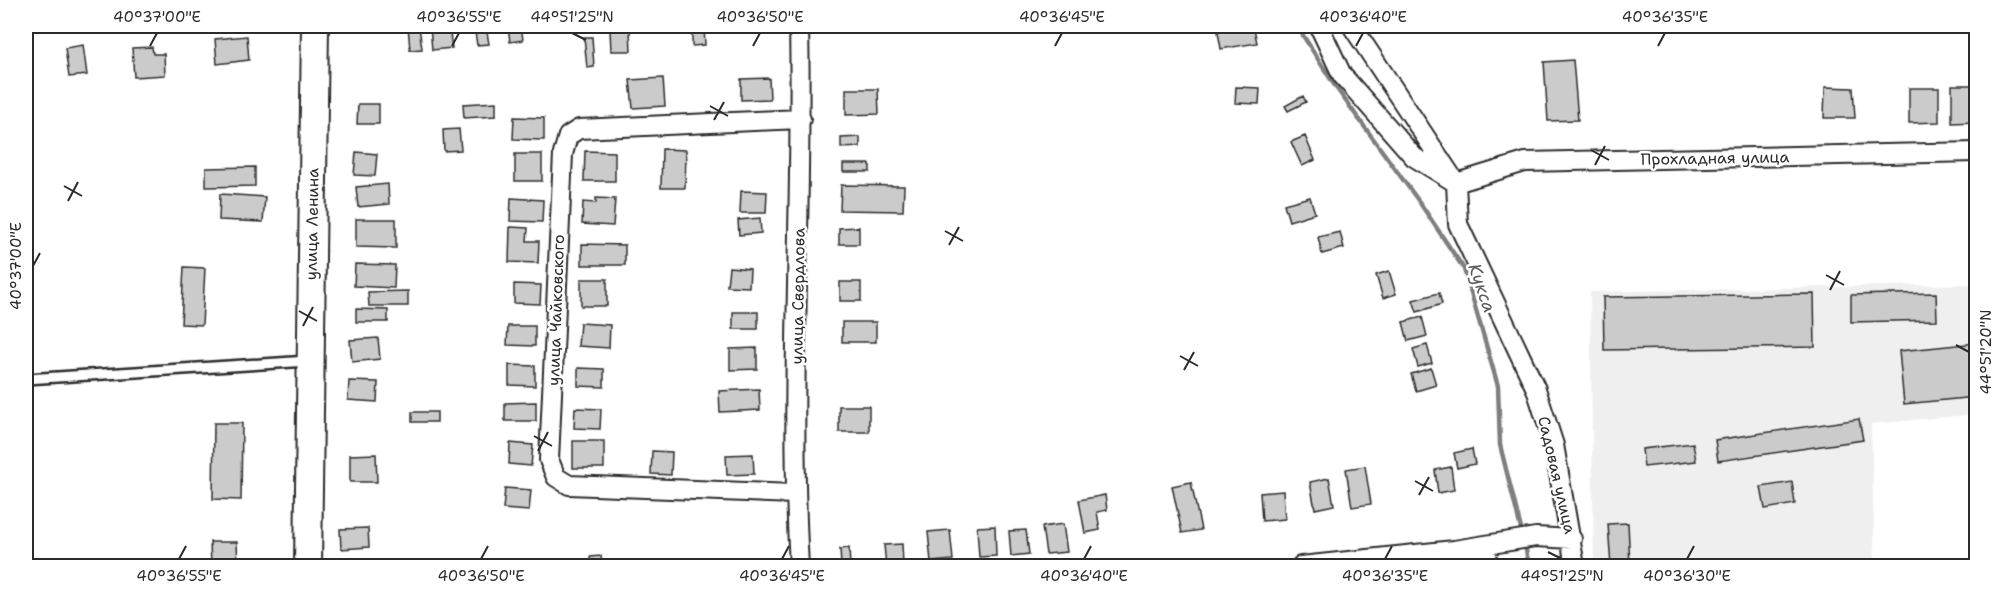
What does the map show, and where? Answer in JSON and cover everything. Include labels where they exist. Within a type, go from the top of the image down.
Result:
[{"type":"street","name":"улица Ленина","points":[[308,567],[315,26]]},
{"type":"street","name":"улица Свердлова","points":[[799,26],[801,119],[795,494],[799,567]]},
{"type":"street","points":[[1319,26],[1342,75],[1414,157],[1456,183]]},
{"type":"street","points":[[1352,26],[1456,183]]},
{"type":"street","name":"улица Чайковского","points":[[795,494],[569,485],[556,477],[549,460],[562,154],[568,136],[579,129],[801,119]]},
{"type":"street","name":"Прохладная улица","points":[[1456,183],[1525,162],[1977,152]]},
{"type":"street","name":"Садовая улица","points":[[1456,183],[1458,224],[1536,389],[1554,445],[1575,567]]},
{"type":"street","points":[[1301,567],[1486,546],[1536,537],[1572,539]]},
{"type":"street","points":[[1486,546],[1488,567]]},
{"type":"lane","points":[[26,379],[310,361]]},
{"type":"shaded area","points":[[1976,284],[1976,414],[1871,424],[1875,566],[1594,566],[1590,292]]},
{"type":"building","points":[[408,26],[419,26],[422,49],[410,50]]},
{"type":"building","points":[[430,26],[449,26],[452,48],[432,50]]},
{"type":"building","points":[[474,26],[486,26],[489,44],[477,45]]},
{"type":"building","points":[[508,26],[521,26],[523,40],[510,42]]},
{"type":"building","points":[[1217,26],[1236,26],[1237,30],[1254,28],[1257,43],[1221,49]]},
{"type":"building","points":[[704,27],[705,45],[692,46],[692,28]]},
{"type":"building","points":[[610,30],[630,30],[631,51],[611,51]]},
{"type":"building","points":[[247,36],[249,60],[217,64],[215,39]]},
{"type":"building","points":[[584,37],[592,37],[594,67],[587,68]]},
{"type":"building","points":[[83,45],[87,75],[69,77],[65,48]]},
{"type":"building","points":[[152,47],[153,54],[164,54],[165,75],[134,77],[132,48]]},
{"type":"building","points":[[1573,60],[1578,120],[1548,121],[1544,62]]},
{"type":"building","points":[[663,78],[665,106],[633,108],[630,80]]},
{"type":"building","points":[[769,78],[770,99],[741,100],[741,79]]},
{"type":"building","points":[[1952,85],[1976,85],[1976,122],[1952,123]]},
{"type":"building","points":[[1236,87],[1260,88],[1259,104],[1235,103]]},
{"type":"building","points":[[1825,87],[1853,88],[1855,118],[1824,118]]},
{"type":"building","points":[[1909,88],[1939,88],[1939,122],[1909,123]]},
{"type":"building","points":[[846,89],[878,89],[879,114],[846,115]]},
{"type":"building","points":[[1303,96],[1306,102],[1288,111],[1285,106]]},
{"type":"building","points":[[496,102],[496,116],[464,118],[463,104]]},
{"type":"building","points":[[358,104],[379,104],[379,124],[357,124]]},
{"type":"building","points":[[514,117],[544,118],[544,140],[513,139]]},
{"type":"building","points":[[459,129],[461,150],[444,151],[443,130]]},
{"type":"building","points":[[1305,136],[1315,160],[1302,166],[1291,142]]},
{"type":"building","points":[[860,137],[860,147],[841,148],[841,138]]},
{"type":"building","points":[[662,149],[686,150],[685,188],[661,188]]},
{"type":"building","points":[[585,151],[615,152],[615,181],[584,181]]},
{"type":"building","points":[[356,152],[377,154],[375,176],[354,175]]},
{"type":"building","points":[[515,154],[542,154],[542,181],[515,181]]},
{"type":"building","points":[[843,164],[870,164],[870,172],[843,172]]},
{"type":"building","points":[[255,167],[255,186],[206,187],[206,168]]},
{"type":"building","points":[[388,184],[389,204],[358,207],[356,187]]},
{"type":"building","points":[[841,185],[904,186],[903,211],[840,210]]},
{"type":"building","points":[[741,191],[767,192],[766,213],[740,213]]},
{"type":"building","points":[[220,194],[265,197],[263,222],[219,220]]},
{"type":"building","points":[[1310,197],[1315,213],[1289,221],[1284,204]]},
{"type":"building","points":[[511,198],[543,200],[542,222],[510,221]]},
{"type":"building","points":[[596,198],[615,199],[613,226],[582,224],[583,202],[596,203]]},
{"type":"building","points":[[760,218],[761,233],[739,235],[738,220]]},
{"type":"building","points":[[356,219],[396,219],[396,248],[356,247]]},
{"type":"building","points":[[510,227],[528,228],[527,241],[539,241],[538,263],[509,262]]},
{"type":"building","points":[[859,227],[859,244],[839,244],[839,228]]},
{"type":"building","points":[[1340,232],[1344,248],[1322,254],[1318,237]]},
{"type":"building","points":[[582,244],[625,245],[625,265],[582,265]]},
{"type":"building","points":[[355,264],[395,265],[394,288],[354,286]]},
{"type":"building","points":[[184,267],[205,268],[202,325],[181,324]]},
{"type":"building","points":[[729,267],[750,269],[749,287],[727,286]]},
{"type":"building","points":[[1389,271],[1396,294],[1383,298],[1376,275]]},
{"type":"building","points":[[581,279],[607,279],[607,306],[581,306]]},
{"type":"building","points":[[840,282],[861,282],[861,301],[840,301]]},
{"type":"building","points":[[514,284],[541,285],[540,304],[514,303]]},
{"type":"building","points":[[408,291],[408,306],[369,306],[368,292]]},
{"type":"building","points":[[1439,293],[1442,304],[1417,312],[1413,300]]},
{"type":"building","points":[[1936,293],[1937,320],[1851,322],[1851,295]]},
{"type":"building","points":[[1814,294],[1815,347],[1604,350],[1603,297]]},
{"type":"building","points":[[356,309],[388,310],[388,322],[356,322]]},
{"type":"building","points":[[733,312],[758,312],[758,329],[733,329]]},
{"type":"building","points":[[1422,317],[1427,336],[1408,341],[1403,322]]},
{"type":"building","points":[[842,322],[876,322],[876,342],[842,342]]},
{"type":"building","points":[[580,323],[610,325],[609,348],[578,346]]},
{"type":"building","points":[[508,326],[535,326],[535,346],[507,345]]},
{"type":"building","points":[[378,338],[380,359],[352,362],[350,340]]},
{"type":"building","points":[[1976,343],[1976,397],[1904,404],[1899,351]]},
{"type":"building","points":[[1427,345],[1432,363],[1418,367],[1413,349]]},
{"type":"building","points":[[757,348],[757,369],[730,370],[730,349]]},
{"type":"building","points":[[509,365],[535,366],[535,386],[509,385]]},
{"type":"building","points":[[578,368],[604,369],[604,387],[578,386]]},
{"type":"building","points":[[1431,368],[1436,385],[1416,391],[1411,374]]},
{"type":"building","points":[[349,381],[378,382],[377,402],[348,400]]},
{"type":"building","points":[[759,389],[760,410],[720,412],[719,391]]},
{"type":"building","points":[[536,402],[536,421],[505,421],[505,403]]},
{"type":"building","points":[[839,406],[869,406],[869,432],[839,432]]},
{"type":"building","points":[[575,408],[601,409],[600,429],[574,428]]},
{"type":"building","points":[[412,412],[437,412],[437,422],[412,422]]},
{"type":"building","points":[[1859,419],[1863,440],[1718,461],[1715,440]]},
{"type":"building","points":[[214,423],[242,423],[241,500],[213,499]]},
{"type":"building","points":[[573,441],[604,441],[604,468],[573,468]]},
{"type":"building","points":[[510,443],[533,445],[531,466],[509,464]]},
{"type":"building","points":[[1693,443],[1696,461],[1644,467],[1642,449]]},
{"type":"building","points":[[1472,449],[1475,464],[1457,468],[1454,453]]},
{"type":"building","points":[[652,451],[672,452],[671,475],[651,474]]},
{"type":"building","points":[[376,454],[377,482],[350,482],[350,455]]},
{"type":"building","points":[[753,454],[754,474],[727,475],[726,455]]},
{"type":"building","points":[[1365,466],[1371,504],[1352,507],[1346,469]]},
{"type":"building","points":[[1451,467],[1454,490],[1438,493],[1435,470]]},
{"type":"building","points":[[1329,478],[1334,505],[1315,509],[1310,482]]},
{"type":"building","points":[[1191,482],[1201,530],[1182,533],[1172,486]]},
{"type":"building","points":[[1792,482],[1795,504],[1765,509],[1761,487]]},
{"type":"building","points":[[505,488],[531,490],[529,511],[503,509]]},
{"type":"building","points":[[1283,491],[1285,519],[1262,521],[1260,493]]},
{"type":"building","points":[[1105,495],[1107,510],[1097,512],[1100,530],[1085,533],[1079,500]]},
{"type":"building","points":[[1628,523],[1630,566],[1611,566],[1608,524]]},
{"type":"building","points":[[1063,524],[1067,552],[1046,554],[1042,527]]},
{"type":"building","points":[[995,526],[996,556],[979,557],[977,527]]},
{"type":"building","points":[[368,528],[369,547],[341,549],[340,529]]},
{"type":"building","points":[[950,530],[953,560],[931,562],[928,532]]},
{"type":"building","points":[[1026,530],[1029,554],[1011,556],[1009,531]]},
{"type":"building","points":[[210,542],[237,542],[238,566],[211,566]]},
{"type":"building","points":[[902,544],[903,566],[886,566],[884,545]]},
{"type":"building","points":[[849,548],[850,566],[841,566],[840,549]]},
{"type":"building","points":[[601,556],[602,566],[591,566],[590,557]]},
{"type":"building","points":[[745,562],[745,566],[721,566],[721,563]]},
{"type":"waterway","name":"Кукса","points":[[1297,26],[1337,89],[1420,203],[1464,269],[1498,386],[1500,445],[1522,533]]},
{"type":"waterway","name":"Кукса","points":[[1525,545],[1529,566]]}]
